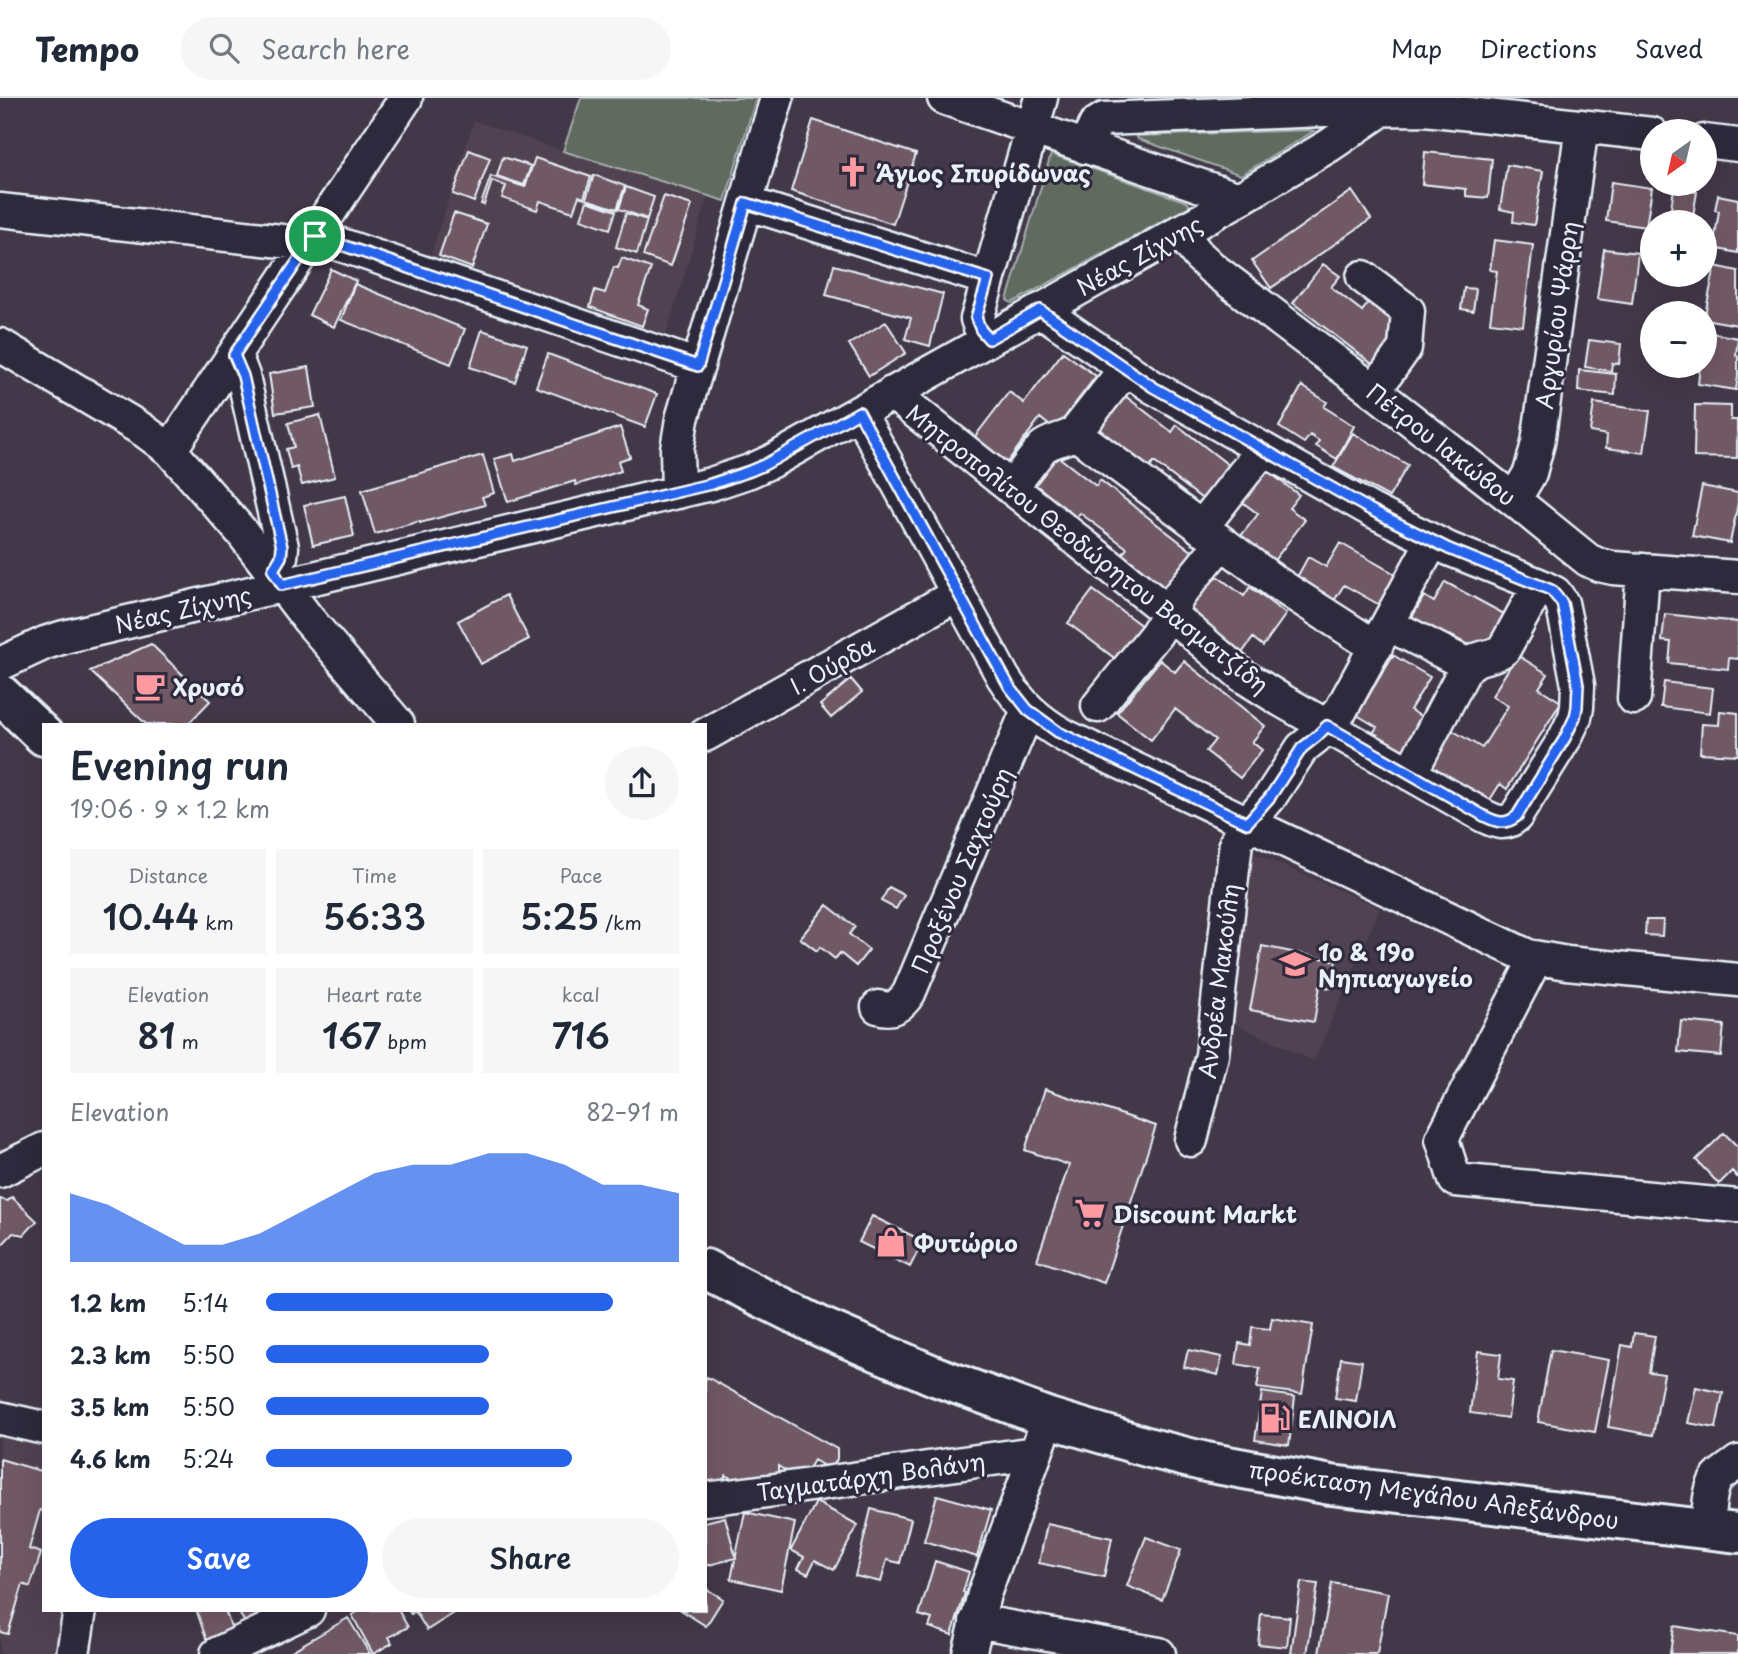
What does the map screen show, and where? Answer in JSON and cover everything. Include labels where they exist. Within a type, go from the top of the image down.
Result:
[{"type":"main road","points":[[0,694],[42,734]]},
{"type":"main road","name":"προέκταση Μεγάλου Αλεξάνδρου","points":[[707,1270],[893,1359],[1049,1418],[1206,1462],[1331,1485],[1722,1532]]},
{"type":"street","points":[[170,450],[406,98]]},
{"type":"street","points":[[678,492],[677,449],[680,428],[777,98]]},
{"type":"street","points":[[944,98],[1239,199]]},
{"type":"street","points":[[989,339],[976,318],[1041,98]]},
{"type":"street","points":[[1085,147],[1096,124],[1104,119],[1324,110],[1386,102],[1425,109],[1640,132]]},
{"type":"street","name":"Νέας Ζίχνης","points":[[0,664],[64,637],[278,578],[678,492],[750,471],[1239,199],[1318,152],[1386,102]]},
{"type":"street","name":"Αργυρίου Ψάρρη","points":[[1514,500],[1530,473],[1538,443],[1582,125]]},
{"type":"street","points":[[1717,143],[1738,145]]},
{"type":"street","points":[[746,203],[988,279]]},
{"type":"street","points":[[0,210],[312,240],[698,366]]},
{"type":"street","name":"Πέτρου Ιακώβου","points":[[1180,231],[1198,255],[1213,269],[1374,391],[1588,560],[1599,565],[1643,570],[1738,577]]},
{"type":"street","points":[[1363,277],[1408,311],[1405,348],[1374,391]]},
{"type":"street","points":[[1040,310],[1173,399],[1371,510],[1432,541],[1549,591],[1504,649],[1498,654],[1476,659],[1468,665],[1410,774]]},
{"type":"street","points":[[0,345],[153,436],[170,450],[227,514],[308,619],[396,723]]},
{"type":"street","points":[[234,355],[243,376],[282,547],[278,578]]},
{"type":"street","points":[[1011,488],[1042,448],[1075,432],[1126,368]]},
{"type":"street","name":"Μητροπολίτου Θεοδώρητου Βασματζίδη","points":[[892,393],[1169,613],[1243,676],[1491,820],[1505,823],[1517,816],[1575,717],[1578,685],[1566,622],[1549,591]]},
{"type":"street","points":[[859,412],[1003,677],[1028,710],[1041,721],[1065,736],[1509,948],[1536,958],[1567,963],[1738,980]]},
{"type":"street","points":[[1075,432],[1296,597],[1382,636],[1468,665]]},
{"type":"street","points":[[1098,706],[1156,634],[1263,449]]},
{"type":"street","name":"Ανδρέα Μακούλη","points":[[1191,1140],[1212,1055],[1236,842],[1302,748],[1341,710],[1432,541]]},
{"type":"street","points":[[1634,698],[1643,570]]},
{"type":"street","name":"Ι. Ούρδα","points":[[707,734],[958,594]]},
{"type":"street","name":"Προξένου Σαχτούρη","points":[[878,1007],[886,1010],[898,1006],[909,993],[1028,710]]},
{"type":"street","points":[[1536,958],[1442,1139],[1455,1180],[1738,1206]]},
{"type":"street","points":[[0,1171],[42,1150]]},
{"type":"street","points":[[0,1418],[42,1428]]},
{"type":"street","points":[[969,1654],[984,1594],[1049,1418]]},
{"type":"street","name":"Ταγματάρχη Βολάνη","points":[[707,1499],[1036,1453]]},
{"type":"street","points":[[1722,1532],[1711,1494],[1719,1477],[1738,1462]]},
{"type":"street","points":[[73,1654],[80,1612]]},
{"type":"street","points":[[217,1654],[304,1612]]},
{"type":"street","points":[[976,1621],[1159,1654]]},
{"type":"shaded area","points":[[474,121],[708,196],[665,338],[431,254]]},
{"type":"shaded area","name":"1ο & 19ο Νηπιαγωγείο","points":[[1251,852],[1380,908],[1314,1061],[1227,1020]]},
{"type":"shaded area","points":[[0,1436],[42,1444],[42,1612],[64,1612],[57,1654],[0,1654]]},
{"type":"green space","points":[[581,98],[756,98],[725,201],[563,151]]},
{"type":"green space","points":[[1314,131],[1241,175],[1138,139],[1136,136]]},
{"type":"green space","points":[[1051,154],[1187,202],[1190,206],[1012,303],[1007,300]]},
{"type":"building","name":"Άγιος Σπυρίδωνας","points":[[813,120],[916,154],[893,224],[791,191]]},
{"type":"building","points":[[469,150],[490,158],[474,202],[453,194]]},
{"type":"building","points":[[1425,152],[1492,159],[1488,198],[1466,196],[1466,189],[1422,184]]},
{"type":"building","points":[[503,157],[531,166],[524,185],[497,176]]},
{"type":"building","points":[[535,158],[591,177],[584,198],[579,196],[573,212],[540,201],[537,210],[502,198],[506,186],[492,181],[484,205],[481,204],[491,176],[525,187]]},
{"type":"building","points":[[1507,165],[1543,171],[1534,225],[1513,222],[1514,212],[1500,209]]},
{"type":"building","points":[[594,175],[625,186],[617,209],[586,199]]},
{"type":"building","points":[[1611,182],[1640,186],[1640,196],[1651,196],[1649,210],[1640,210],[1640,226],[1606,221]]},
{"type":"building","points":[[626,187],[654,197],[647,219],[619,209]]},
{"type":"building","points":[[1352,191],[1371,219],[1271,288],[1252,261]]},
{"type":"building","points":[[1718,195],[1738,199],[1738,253],[1717,249],[1719,211],[1715,210]]},
{"type":"building","points":[[664,196],[692,205],[671,266],[643,256]]},
{"type":"building","points":[[1673,196],[1696,196],[1694,210],[1671,210]]},
{"type":"building","points":[[587,201],[616,211],[610,229],[581,219]]},
{"type":"building","points":[[454,213],[487,224],[472,268],[439,256]]},
{"type":"building","points":[[626,213],[647,220],[637,254],[616,247]]},
{"type":"building","points":[[1494,240],[1533,245],[1523,326],[1490,322],[1497,271],[1490,270]]},
{"type":"building","points":[[1604,249],[1638,253],[1632,304],[1597,299]]},
{"type":"building","points":[[622,258],[651,268],[638,305],[648,309],[642,326],[590,307],[595,290],[605,293],[614,267],[618,268]]},
{"type":"building","points":[[1323,264],[1340,276],[1331,287],[1362,311],[1370,301],[1407,329],[1380,370],[1293,303]]},
{"type":"building","points":[[834,265],[943,294],[930,346],[905,339],[911,318],[826,295]]},
{"type":"building","points":[[1717,266],[1738,271],[1738,325],[1717,321],[1717,301],[1708,301],[1711,287],[1717,287]]},
{"type":"building","points":[[331,269],[356,281],[334,327],[309,315]]},
{"type":"building","points":[[355,284],[465,329],[451,364],[341,320]]},
{"type":"building","points":[[1464,288],[1476,289],[1473,311],[1461,309]]},
{"type":"building","points":[[886,322],[906,353],[869,376],[849,344]]},
{"type":"building","points":[[482,330],[527,345],[515,382],[470,367]]},
{"type":"building","points":[[1717,334],[1738,338],[1736,390],[1698,384],[1699,378],[1717,378]]},
{"type":"building","points":[[1589,340],[1621,344],[1619,364],[1612,363],[1611,371],[1585,367]]},
{"type":"building","points":[[1063,352],[1096,376],[1055,430],[1040,418],[1003,468],[970,443],[1009,392],[1024,403]]},
{"type":"building","points":[[548,354],[657,394],[645,427],[536,387]]},
{"type":"building","points":[[309,367],[315,407],[275,413],[269,374]]},
{"type":"building","points":[[1579,370],[1616,374],[1615,395],[1578,391]]},
{"type":"building","points":[[1302,386],[1327,402],[1324,407],[1354,426],[1337,459],[1316,446],[1319,441],[1310,435],[1304,443],[1279,427]]},
{"type":"building","points":[[1124,395],[1172,432],[1177,425],[1231,467],[1205,501],[1154,462],[1149,469],[1098,429]]},
{"type":"building","points":[[1594,403],[1650,411],[1644,453],[1606,448],[1607,435],[1590,432]]},
{"type":"building","points":[[1695,405],[1731,406],[1731,420],[1737,420],[1737,458],[1694,457]]},
{"type":"building","points":[[320,415],[335,477],[302,485],[297,467],[291,469],[286,449],[294,447],[288,423]]},
{"type":"building","points":[[620,427],[630,457],[618,461],[621,471],[576,485],[575,481],[508,502],[494,459],[513,454],[515,461]]},
{"type":"building","points":[[1353,433],[1408,465],[1389,497],[1333,467]]},
{"type":"building","points":[[1047,448],[1096,486],[1100,480],[1202,559],[1172,597],[1121,557],[1127,548],[1080,513],[1074,520],[1022,480]]},
{"type":"building","points":[[483,455],[494,493],[482,497],[485,505],[375,534],[362,490]]},
{"type":"building","points":[[1265,469],[1299,495],[1289,508],[1305,520],[1266,571],[1233,546],[1258,514],[1241,501]]},
{"type":"building","points":[[1702,486],[1738,493],[1730,543],[1692,536]]},
{"type":"building","points":[[345,496],[354,536],[313,545],[304,505]]},
{"type":"building","points":[[1340,543],[1402,578],[1385,608],[1344,585],[1325,615],[1289,592],[1308,557],[1326,567]]},
{"type":"building","points":[[1213,573],[1244,596],[1250,587],[1286,614],[1263,646],[1253,638],[1242,653],[1185,611]]},
{"type":"building","points":[[1445,582],[1506,615],[1485,654],[1450,635],[1443,649],[1406,628],[1424,596],[1434,602]]},
{"type":"building","points":[[1093,590],[1146,629],[1121,663],[1068,623]]},
{"type":"building","points":[[506,595],[529,639],[481,664],[458,621]]},
{"type":"building","points":[[1665,614],[1738,622],[1738,659],[1729,658],[1728,669],[1669,663],[1671,642],[1662,641]]},
{"type":"building","name":"Χρυσό","points":[[151,644],[210,701],[189,723],[145,723],[90,671]]},
{"type":"building","points":[[1393,655],[1430,677],[1410,710],[1424,718],[1402,754],[1371,736],[1377,727],[1357,715]]},
{"type":"building","points":[[1517,655],[1548,674],[1539,688],[1561,702],[1507,789],[1500,784],[1488,803],[1427,766],[1450,729],[1482,748],[1508,706],[1492,696]]},
{"type":"building","points":[[1160,660],[1175,672],[1184,661],[1265,726],[1252,742],[1262,750],[1240,778],[1206,751],[1215,740],[1175,709],[1151,740],[1117,713]]},
{"type":"building","points":[[851,679],[862,692],[831,718],[820,705]]},
{"type":"building","points":[[1664,682],[1713,688],[1710,713],[1661,707]]},
{"type":"building","points":[[1720,711],[1738,713],[1738,755],[1700,753],[1702,724],[1719,725]]},
{"type":"building","points":[[889,887],[904,895],[896,909],[881,901]]},
{"type":"building","points":[[827,905],[855,927],[849,934],[869,950],[856,966],[840,953],[835,959],[820,947],[817,951],[800,938]]},
{"type":"building","points":[[1646,920],[1663,920],[1662,936],[1645,935]]},
{"type":"building","points":[[1262,946],[1336,961],[1331,988],[1320,986],[1314,1022],[1250,1010]]},
{"type":"building","points":[[1681,1021],[1724,1025],[1721,1056],[1678,1052]]},
{"type":"building","name":"Discount Markt","points":[[1045,1089],[1156,1126],[1104,1283],[1037,1260],[1069,1165],[1025,1150]]},
{"type":"building","points":[[1724,1133],[1738,1147],[1738,1178],[1732,1171],[1719,1184],[1696,1160]]},
{"type":"building","points":[[12,1197],[37,1221],[24,1235],[13,1233],[0,1247],[0,1199],[8,1201]]},
{"type":"building","name":"Φυτώριο","points":[[872,1216],[923,1241],[910,1267],[859,1242]]},
{"type":"building","points":[[1272,1318],[1313,1325],[1302,1394],[1257,1388],[1260,1368],[1236,1364],[1239,1343],[1250,1345],[1252,1327],[1270,1329]]},
{"type":"building","points":[[1634,1333],[1655,1336],[1649,1372],[1664,1374],[1653,1435],[1608,1427],[1622,1345],[1632,1347]]},
{"type":"building","points":[[1188,1350],[1222,1357],[1218,1375],[1184,1367]]},
{"type":"building","points":[[1551,1350],[1609,1360],[1595,1432],[1538,1422]]},
{"type":"building","points":[[1478,1351],[1501,1354],[1498,1379],[1513,1381],[1508,1418],[1470,1413]]},
{"type":"building","points":[[1341,1358],[1362,1361],[1356,1401],[1335,1398]]},
{"type":"building","points":[[707,1377],[837,1449],[837,1459],[833,1466],[824,1466],[814,1460],[808,1470],[786,1471],[778,1466],[778,1489],[760,1478],[733,1479],[726,1475],[715,1494],[707,1494]]},
{"type":"building","points":[[1696,1387],[1723,1393],[1716,1428],[1688,1423]]},
{"type":"building","name":"ΕΛΙΝΟΙΛ","points":[[1262,1392],[1295,1397],[1289,1445],[1255,1440]]},
{"type":"building","points":[[0,1459],[42,1471],[42,1510],[29,1549],[41,1553],[30,1587],[23,1584],[8,1634],[0,1632]]},
{"type":"building","points":[[937,1495],[991,1510],[977,1557],[924,1541]]},
{"type":"building","points":[[816,1502],[858,1525],[834,1570],[815,1560],[808,1574],[798,1569],[804,1557],[791,1550]]},
{"type":"building","points":[[871,1509],[911,1519],[900,1563],[887,1560],[881,1582],[855,1576]]},
{"type":"building","points":[[745,1512],[795,1523],[781,1590],[731,1579]]},
{"type":"building","points":[[725,1517],[736,1558],[707,1565],[707,1522]]},
{"type":"building","points":[[1047,1524],[1112,1538],[1104,1577],[1039,1563]]},
{"type":"building","points":[[1146,1537],[1181,1550],[1162,1600],[1127,1586]]},
{"type":"building","points":[[935,1561],[969,1572],[952,1635],[929,1627],[932,1619],[919,1615]]},
{"type":"building","points":[[1301,1582],[1318,1584],[1307,1654],[1291,1654]]},
{"type":"building","points":[[1332,1583],[1388,1593],[1377,1654],[1319,1653]]},
{"type":"building","points":[[707,1589],[723,1599],[706,1626],[684,1612],[707,1612]]},
{"type":"building","points":[[197,1612],[226,1612],[235,1638],[209,1647]]},
{"type":"building","points":[[238,1612],[278,1612],[250,1630]]},
{"type":"building","points":[[357,1612],[399,1612],[408,1627],[389,1637],[392,1643],[373,1654],[352,1615]]},
{"type":"building","points":[[416,1612],[456,1612],[427,1630]]},
{"type":"building","points":[[1261,1614],[1290,1617],[1287,1647],[1258,1644]]},
{"type":"building","points":[[348,1618],[370,1654],[290,1652]]},
{"type":"building","points":[[1674,1626],[1738,1636],[1738,1654],[1670,1654]]},
{"type":"place","name":"Άγιος Σπυρίδωνας","points":[[853,172]]},
{"type":"place","name":"Χρυσό","points":[[150,686]]},
{"type":"place","name":"1ο & 19ο Νηπιαγωγείο","points":[[1295,964]]},
{"type":"place","name":"Discount Markt","points":[[1090,1213]]},
{"type":"place","name":"Φυτώριο","points":[[891,1242]]},
{"type":"place","name":"ΕΛΙΝΟΙΛ","points":[[1275,1418]]},
{"type":"route","points":[[746,203],[988,279],[976,318],[989,339],[1040,310],[1153,387],[1405,529],[1551,590],[1562,603],[1578,685],[1575,717],[1524,806],[1509,822],[1501,823],[1484,816],[1327,726],[1302,748],[1270,797],[1247,823],[1065,736],[1028,710],[1003,677],[859,412],[764,465],[711,484],[282,585],[273,570],[281,557],[282,547],[243,376],[234,355],[315,236],[698,366],[746,203]]}]
